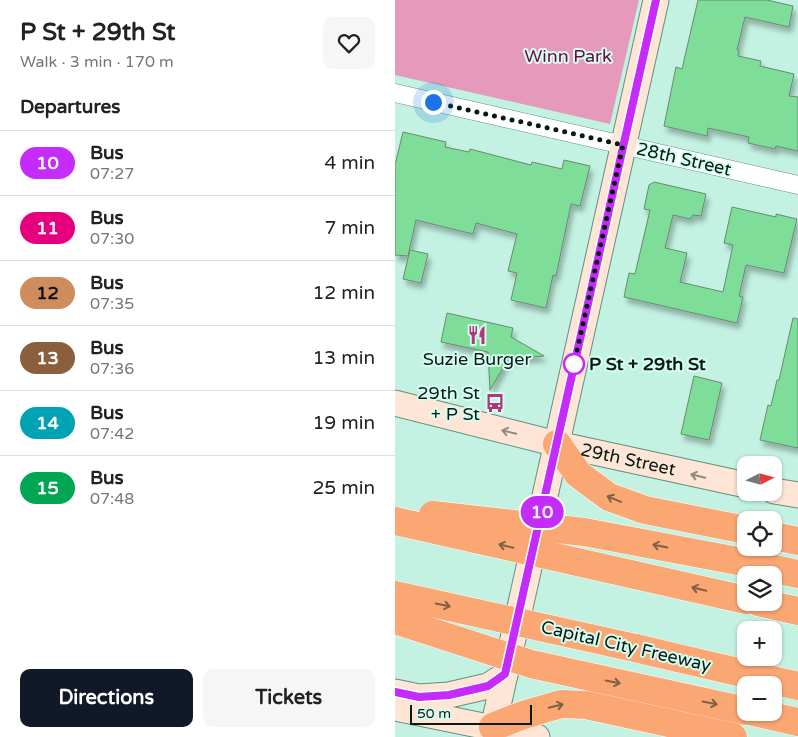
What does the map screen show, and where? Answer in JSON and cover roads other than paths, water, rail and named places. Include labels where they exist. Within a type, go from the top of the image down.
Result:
[{"type":"highway","points":[[557,444],[578,474],[609,498],[645,510],[737,528]]},
{"type":"highway","points":[[395,511],[520,523],[584,532],[798,574]]},
{"type":"highway","points":[[395,521],[737,598]]},
{"type":"highway","points":[[782,538],[798,541]]},
{"type":"highway","name":"Capital City Freeway","points":[[395,595],[798,686]]},
{"type":"highway","points":[[782,607],[798,611]]},
{"type":"highway","points":[[395,620],[531,664],[737,709]]},
{"type":"highway","points":[[492,732],[523,715],[561,704],[586,705],[733,737]]},
{"type":"highway","points":[[782,718],[798,722]]},
{"type":"main road","points":[[492,732],[656,0]]},
{"type":"main road","name":"29th Street","points":[[395,403],[557,444],[737,483]]},
{"type":"main road","points":[[783,492],[798,495]]},
{"type":"main road","points":[[395,692],[419,697],[449,695],[488,686],[505,674]]},
{"type":"main road","points":[[395,708],[492,732],[537,737]]},
{"type":"street","name":"28th Street","points":[[395,93],[798,185]]},
{"type":"place","name":"Suzie Burger","points":[[477,335]]},
{"type":"place","name":"P St + 29th St","points":[[574,364]]},
{"type":"place","name":"29th St + P St","points":[[495,403]]},
{"type":"park label","name":"Winn Park","points":[[568,56]]}]
